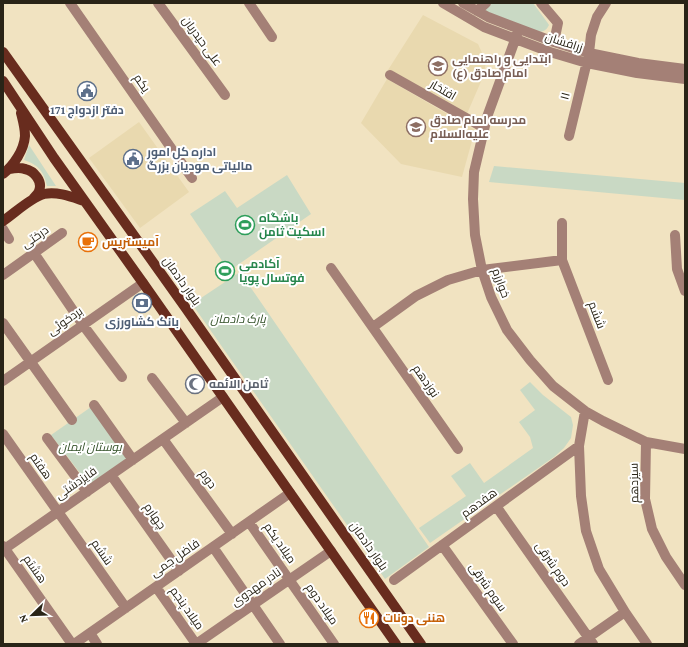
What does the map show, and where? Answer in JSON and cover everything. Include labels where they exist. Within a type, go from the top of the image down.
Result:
[{"type":"main road","name":"بلوار دادمان","points":[[3,52],[185,307],[421,644]]},
{"type":"main road","points":[[3,81],[54,158],[396,644]]},
{"type":"main road","points":[[6,172],[20,154],[25,138],[20,106]]},
{"type":"main road","points":[[3,221],[30,201],[39,192],[40,188],[36,176],[25,168],[19,168],[6,172]]},
{"type":"main road","points":[[30,201],[45,194],[62,194],[84,200]]},
{"type":"street","name":"یکم","points":[[70,3],[192,178]]},
{"type":"street","name":"علی حیدریان","points":[[158,3],[225,95]]},
{"type":"street","points":[[249,3],[272,37]]},
{"type":"street","name":"زرافشان","points":[[443,3],[484,27],[554,42],[588,58],[637,74],[685,79]]},
{"type":"street","name":"زرافشان","points":[[463,3],[550,52],[588,58],[685,69]]},
{"type":"street","points":[[477,11],[486,3]]},
{"type":"street","points":[[541,3],[558,23],[554,42]]},
{"type":"street","name":"۱۱","points":[[569,136],[588,58],[591,35],[597,17],[606,3]]},
{"type":"street","name":"خوارزم","points":[[517,34],[487,117],[474,172],[473,199],[475,235],[482,270],[491,297],[507,330],[530,360],[553,386],[585,411],[646,442],[685,449]]},
{"type":"street","name":"افتخار","points":[[390,75],[484,128]]},
{"type":"street","name":"ششم","points":[[562,223],[562,260],[608,380]]},
{"type":"street","points":[[3,229],[9,239]]},
{"type":"street","name":"درختی","points":[[3,275],[62,233]]},
{"type":"street","points":[[675,235],[677,269],[685,291]]},
{"type":"street","points":[[34,253],[83,325],[122,377]]},
{"type":"street","points":[[372,327],[416,296],[448,280],[482,270],[562,260]]},
{"type":"street","name":"نوزدهم","points":[[331,268],[458,449]]},
{"type":"street","name":"بردخوئی","points":[[3,381],[143,283]]},
{"type":"street","points":[[3,323],[72,420]]},
{"type":"street","points":[[152,378],[186,423]]},
{"type":"street","name":"فایزدشتی","points":[[4,548],[223,398]]},
{"type":"street","points":[[94,404],[133,460]]},
{"type":"street","points":[[585,411],[579,446],[581,496],[586,531],[599,569],[625,612],[647,644]]},
{"type":"street","name":"هفتم","points":[[3,434],[58,512]]},
{"type":"street","points":[[47,438],[87,492]]},
{"type":"street","name":"دوم","points":[[163,439],[232,534]]},
{"type":"street","name":"سیزدهم","points":[[646,442],[645,499],[652,529],[666,557],[685,585]]},
{"type":"street","name":"هفدهم","points":[[394,580],[579,446]]},
{"type":"street","name":"چهارم","points":[[111,475],[179,571]]},
{"type":"street","name":"فاضل جمی","points":[[73,644],[290,493]]},
{"type":"street","name":"دوم شرقی","points":[[496,506],[591,641]]},
{"type":"street","name":"ششم","points":[[58,512],[126,608]]},
{"type":"street","name":"میلاد یکم","points":[[250,522],[289,579]]},
{"type":"street","name":"سوم شرقی","points":[[442,545],[513,644]]},
{"type":"street","points":[[213,547],[280,644]]},
{"type":"street","name":"هشتم","points":[[4,548],[73,644]]},
{"type":"street","name":"نادر مهدوی","points":[[196,644],[331,550]]},
{"type":"street","name":"میلاد دوم","points":[[289,579],[334,644]]},
{"type":"street","name":"میلاد پنجم","points":[[156,587],[196,644]]},
{"type":"street","points":[[580,644],[591,641],[625,612]]},
{"type":"street","points":[[90,633],[97,644]]},
{"type":"shaded area","name":"ابتدایی و راهنمایی امام صادق (ع)","points":[[423,15],[478,44],[486,62],[483,77],[466,116],[388,70]]},
{"type":"shaded area","name":"مدرسه امام صادق علیه‌السلام","points":[[387,79],[475,130],[462,177],[401,164],[361,123]]},
{"type":"shaded area","points":[[139,122],[189,192],[140,228],[89,158]]},
{"type":"green space","points":[[489,3],[533,3],[549,25],[544,31],[537,32],[485,11]]},
{"type":"green space","points":[[29,145],[56,186],[47,186],[40,170],[34,164],[24,160]]},
{"type":"green space","points":[[494,166],[685,183],[685,200],[489,182]]},
{"type":"green space","points":[[287,175],[311,214],[229,271],[190,214],[225,191],[237,208]]},
{"type":"green space","name":"پارک دادمان","points":[[240,272],[429,547],[385,579],[192,304]]},
{"type":"green space","points":[[530,382],[543,395],[571,417],[573,425],[571,438],[564,448],[554,457],[430,543],[419,528],[466,496],[451,476],[470,463],[484,483],[533,448],[530,437],[519,422],[535,410],[520,390]]},
{"type":"green space","name":"بوستان ایمان","points":[[91,407],[127,458],[89,485],[51,435]]},
{"type":"place","name":"ابتدایی و راهنمایی امام صادق (ع)","points":[[438,66]]},
{"type":"place","name":"دفتر ازدواج 171","points":[[87,91]]},
{"type":"place","name":"مدرسه امام صادق علیه‌السلام","points":[[416,127]]},
{"type":"place","name":"اداره کل امور مالیاتی مودیان بزرگ","points":[[133,159]]},
{"type":"place","name":"باشگاه اسکیت ثامن","points":[[245,225]]},
{"type":"place","name":"آمیستریس","points":[[88,242]]},
{"type":"place","name":"آکادمی فوتسال پویا","points":[[225,271]]},
{"type":"place","name":"بانک کشاورزی","points":[[142,303]]},
{"type":"place","name":"ثامن الائمه","points":[[195,384]]},
{"type":"place","name":"هننی دونات","points":[[369,618]]}]
